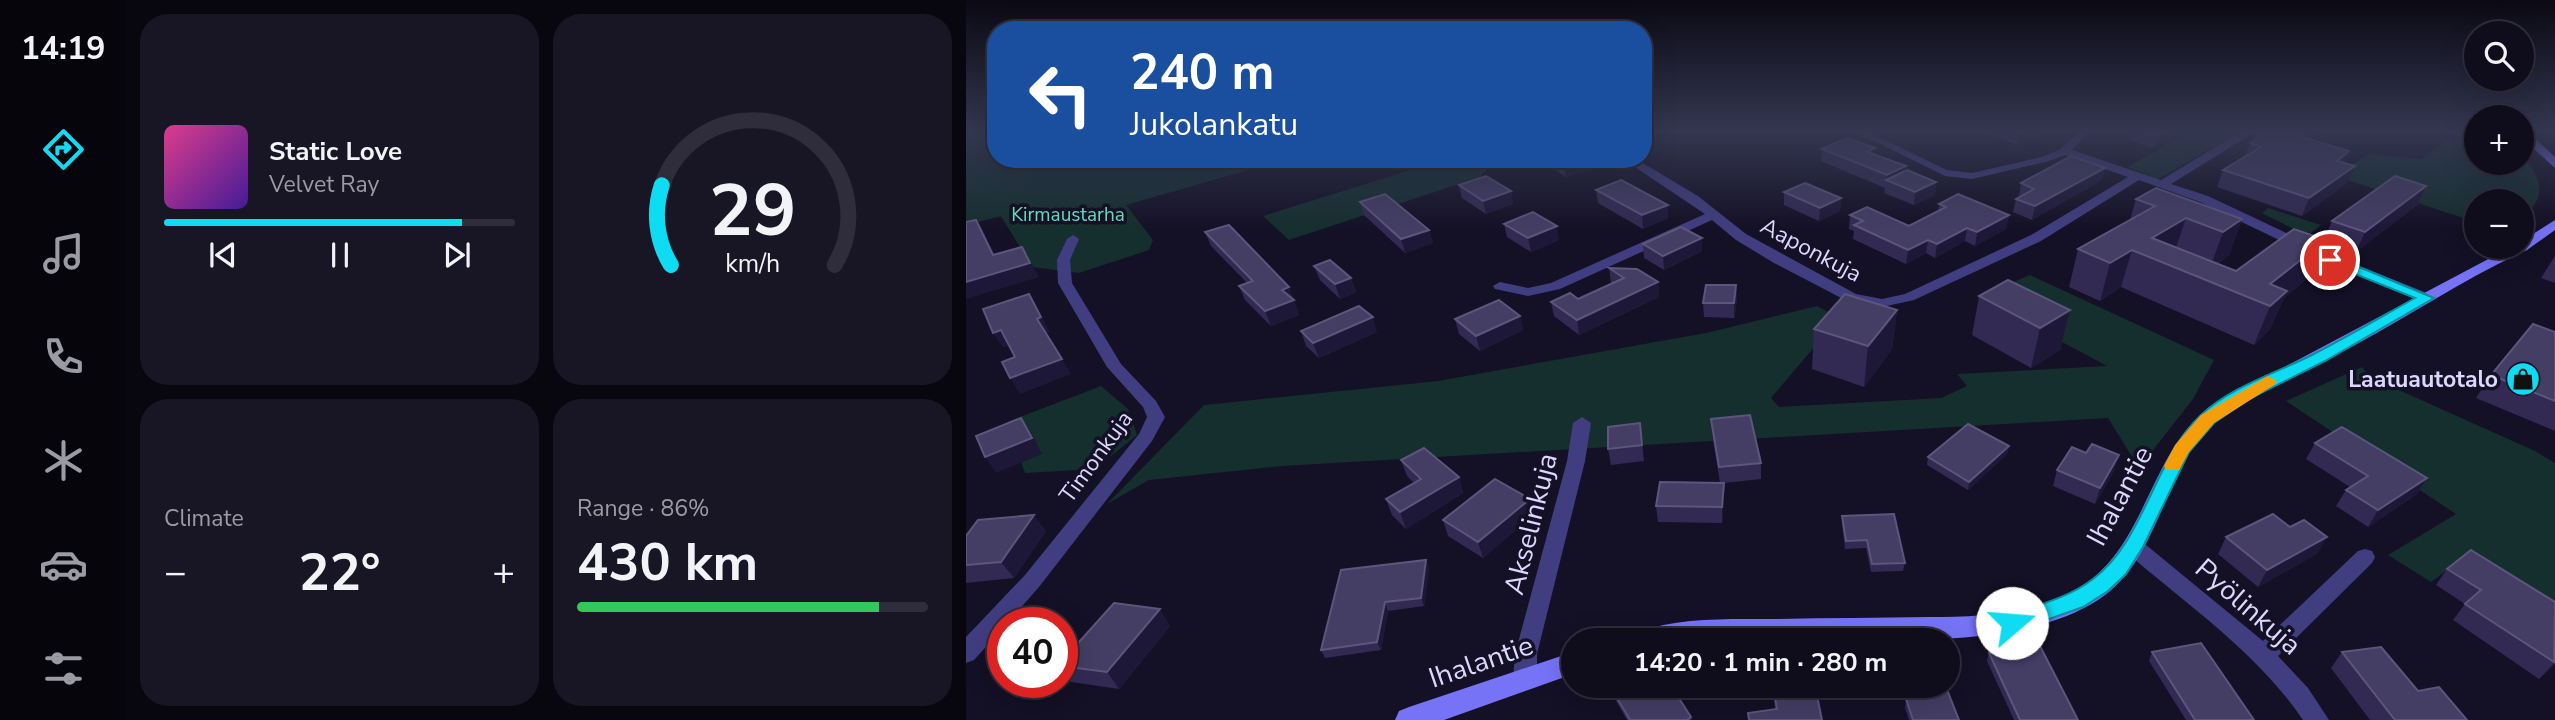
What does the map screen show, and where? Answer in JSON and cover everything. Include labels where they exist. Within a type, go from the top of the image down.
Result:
[{"type":"street","points":[[1924,164],[1959,175],[1983,174],[2020,164]]},
{"type":"street","points":[[2099,164],[2163,184],[2231,211],[2330,260],[2427,298]]},
{"type":"street","points":[[2163,184],[2196,164]]},
{"type":"street","name":"Aaponkuja","points":[[1643,168],[1714,214],[1759,249],[1836,291],[1859,300],[1882,303],[1909,297],[2036,238],[2136,177]]},
{"type":"street","points":[[1500,286],[1528,292],[1555,286],[1714,214]]},
{"type":"street","name":"Ihalantie","points":[[2534,239],[2555,224]]},
{"type":"street","name":"Timonkuja","points":[[966,653],[1032,581],[1146,437],[1156,417],[1150,405],[1115,367],[1065,283],[1061,271],[1062,260],[1073,239]]},
{"type":"street","name":"Ihalantie","points":[[1887,628],[1980,627],[2012,623],[2075,601],[2101,585],[2119,568],[2133,547],[2182,449],[2207,419],[2252,390],[2319,357],[2500,259]]},
{"type":"street","name":"Akselinkuja","points":[[1525,679],[1526,654],[1573,474],[1582,423]]},
{"type":"street","name":"Pyölinkuja","points":[[2133,547],[2263,656],[2290,684],[2317,720]]},
{"type":"street","points":[[2263,656],[2365,557]]},
{"type":"street","name":"Ihalantie","points":[[1409,720],[1561,667]]},
{"type":"green space","name":"Kirmaustarha","points":[[966,164],[987,164],[987,168],[1256,168],[1126,205],[1153,240],[1149,250],[1079,273],[1032,267],[1001,216],[966,225]]},
{"type":"green space","points":[[2134,164],[2185,164],[2158,179],[2128,167]]},
{"type":"green space","points":[[2354,164],[2464,164],[2464,175],[2534,175],[2534,171],[2539,194],[2534,205],[2534,189],[2464,189],[2464,218],[2335,176]]},
{"type":"green space","points":[[1417,168],[1492,168],[1480,177],[1289,240],[1263,216]]},
{"type":"green space","points":[[2268,208],[2321,225],[2307,236],[2262,213]]},
{"type":"green space","points":[[2030,275],[2214,360],[2193,399],[2139,468],[2108,418],[1282,466],[1149,480],[1107,504],[1204,405],[1438,381],[1706,333],[1817,306],[1839,318],[1771,398],[1779,407],[1941,398],[1967,386],[1957,374],[2107,366],[1978,297]]},
{"type":"green space","points":[[2362,367],[2370,377],[2535,451],[2555,463],[2555,632],[2453,566],[2431,582],[2388,555],[2456,514],[2286,401]]},
{"type":"green space","points":[[1101,386],[1128,409],[1137,435],[1095,469],[1025,473],[1007,422]]},
{"type":"building","points":[[1858,164],[1906,166],[1887,175]]},
{"type":"building","points":[[2057,164],[2093,164],[2105,168],[2035,206],[2016,199],[2034,189],[2021,183]]},
{"type":"building","points":[[2234,164],[2346,164],[2355,166],[2309,198],[2223,170]]},
{"type":"building","points":[[1907,170],[1936,182],[1915,192],[1886,180]]},
{"type":"building","points":[[1486,176],[1511,191],[1483,201],[1459,185]]},
{"type":"building","points":[[2395,176],[2426,186],[2365,232],[2332,221]]},
{"type":"building","points":[[1621,180],[1668,205],[1642,215],[1596,190]]},
{"type":"building","points":[[1805,183],[1841,198],[1820,208],[1784,192]]},
{"type":"building","points":[[2156,188],[2242,219],[2223,232],[2186,218],[2152,238],[2236,271],[2294,229],[2326,240],[2270,284],[2287,291],[2270,306],[2132,250],[2110,263],[2078,249],[2155,206],[2136,199]]},
{"type":"building","points":[[1385,194],[1429,230],[1401,239],[1360,202]]},
{"type":"building","points":[[1958,194],[2009,215],[1977,232],[1967,228],[1937,244],[1928,240],[1908,250],[1854,225],[1863,221],[1850,215],[1867,207],[1909,226],[1946,207],[1939,204]]},
{"type":"building","points":[[1533,212],[1557,226],[1528,238],[1504,224]]},
{"type":"building","points":[[976,220],[993,255],[1022,247],[1030,263],[966,282],[966,222]]},
{"type":"building","points":[[1229,225],[1289,287],[1282,290],[1294,300],[1265,311],[1239,286],[1253,281],[1205,232]]},
{"type":"building","points":[[1681,227],[1702,238],[1663,256],[1643,244]]},
{"type":"building","points":[[1330,260],[1351,278],[1335,284],[1314,266]]},
{"type":"building","points":[[1609,268],[1637,269],[1658,282],[1577,320],[1551,302],[1570,293],[1578,299],[1624,278]]},
{"type":"building","points":[[2008,280],[2070,310],[2040,328],[1979,296]]},
{"type":"building","points":[[1706,285],[1736,285],[1734,303],[1703,303]]},
{"type":"building","points":[[1029,294],[1041,317],[1037,319],[1062,359],[1010,378],[1002,362],[1015,357],[1001,330],[993,333],[983,309]]},
{"type":"building","points":[[1845,294],[1897,310],[1868,346],[1814,329]]},
{"type":"building","points":[[1499,300],[1520,316],[1476,336],[1455,319]]},
{"type":"building","points":[[1359,306],[1373,317],[1313,343],[1301,331]]},
{"type":"building","points":[[2533,324],[2555,332],[2555,401],[2491,375]]},
{"type":"building","points":[[1750,415],[1761,463],[1719,467],[1711,419]]},
{"type":"building","points":[[1021,418],[1032,438],[985,457],[976,436]]},
{"type":"building","points":[[1640,423],[1642,445],[1608,449],[1608,427]]},
{"type":"building","points":[[1968,424],[2009,446],[1969,482],[1928,457]]},
{"type":"building","points":[[2342,427],[2427,478],[2378,510],[2346,490],[2368,476],[2315,443]]},
{"type":"building","points":[[2092,444],[2119,455],[2100,488],[2057,470],[2072,447],[2086,453]]},
{"type":"building","points":[[1424,448],[1459,477],[1400,512],[1386,499],[1421,479],[1401,460]]},
{"type":"building","points":[[1495,479],[1530,499],[1478,542],[1443,520]]},
{"type":"building","points":[[1660,482],[1724,483],[1722,507],[1656,506]]},
{"type":"building","points":[[1894,514],[1905,563],[1872,564],[1867,540],[1846,541],[1842,516]]},
{"type":"building","points":[[2273,514],[2290,527],[2304,520],[2327,537],[2267,570],[2226,537]]},
{"type":"building","points":[[1034,515],[1001,562],[966,565],[966,536],[978,520]]},
{"type":"building","points":[[2471,550],[2555,602],[2554,662],[2465,604],[2481,590],[2447,569]]},
{"type":"building","points":[[1426,560],[1421,598],[1385,602],[1377,642],[1321,650],[1341,570]]},
{"type":"building","points":[[1114,603],[1160,609],[1107,672],[1078,668],[1078,643]]},
{"type":"building","points":[[2201,643],[2254,720],[2195,720],[2152,652]]},
{"type":"building","points":[[2039,644],[2078,720],[2020,720],[1989,653]]},
{"type":"building","points":[[2381,647],[2418,691],[2439,687],[2467,720],[2395,720],[2342,652]]},
{"type":"building","points":[[1617,698],[1679,698],[1691,717],[1687,720],[1630,720]]},
{"type":"building","points":[[1775,698],[1817,698],[1822,720],[1749,720],[1748,713],[1777,709]]},
{"type":"building","points":[[1950,698],[1959,720],[1913,720],[1906,699]]},
{"type":"slow traffic","points":[[2173,466],[2182,449],[2207,419],[2268,381]]},
{"type":"place","name":"Laatuautotalo","points":[[2523,379]]},
{"type":"route","points":[[2012,623],[2075,601],[2101,585],[2119,568],[2133,547],[2182,449],[2207,419],[2261,385],[2319,357],[2427,298],[2330,260]]}]
